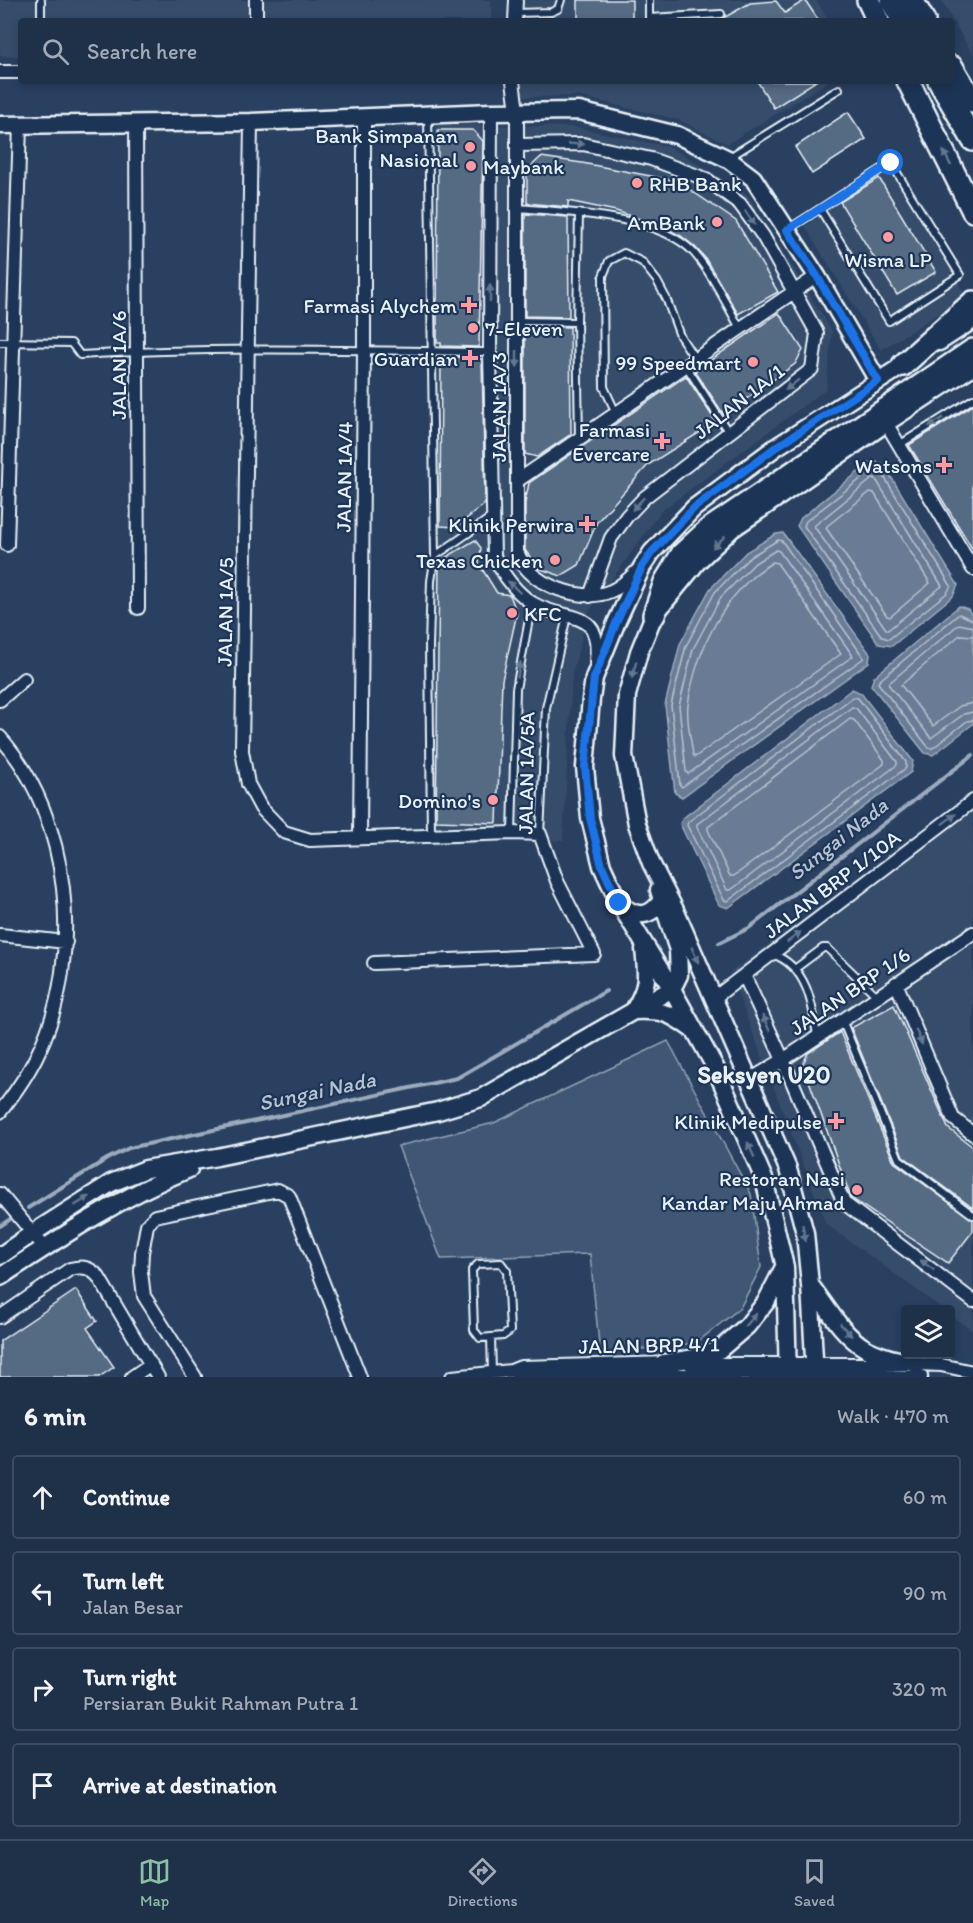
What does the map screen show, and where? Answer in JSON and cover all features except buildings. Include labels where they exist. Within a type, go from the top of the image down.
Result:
[{"type":"highway","points":[[868,0],[877,18]]},
{"type":"highway","points":[[891,0],[901,18]]},
{"type":"highway","points":[[912,0],[922,18]]},
{"type":"highway","points":[[955,72],[973,102]]},
{"type":"highway","points":[[910,84],[973,211]]},
{"type":"highway","points":[[941,84],[973,140]]},
{"type":"highway","points":[[903,365],[973,302]]},
{"type":"highway","points":[[654,615],[665,582],[682,554],[708,530],[973,350]]},
{"type":"main road","points":[[0,124],[251,122],[517,111],[579,111],[677,135],[728,159],[753,178],[817,276],[878,381]]},
{"type":"main road","points":[[788,1372],[785,1267],[764,1179],[715,1067],[672,989],[619,903],[602,866],[590,818],[585,766],[594,678],[642,567],[652,552],[694,508],[776,447],[973,320]]},
{"type":"main road","points":[[0,1256],[111,1183],[146,1169],[217,1157],[438,1111],[481,1098],[672,989],[679,975],[678,950],[637,824],[624,756],[627,695],[639,652],[654,615],[698,561],[732,529],[973,366]]},
{"type":"main road","points":[[651,863],[675,910],[788,1169],[805,1233],[814,1372]]},
{"type":"main road","points":[[619,903],[629,912],[646,915],[653,911],[662,900]]},
{"type":"main road","points":[[634,1011],[645,992],[646,969],[643,942]]},
{"type":"main road","points":[[634,1011],[673,1015],[696,1032]]},
{"type":"main road","points":[[0,1277],[152,1184],[217,1157]]},
{"type":"main road","points":[[669,1372],[695,1358],[719,1350],[747,1326],[766,1302],[785,1267]]},
{"type":"main road","points":[[810,1285],[846,1332],[864,1347],[919,1374]]},
{"type":"street","points":[[256,0],[256,18]]},
{"type":"street","points":[[0,72],[18,72]]},
{"type":"street","name":"JALAN 1A/3","points":[[513,84],[517,111],[517,552],[525,568],[540,579],[558,589],[590,596]]},
{"type":"street","name":"JALAN 1A/3","points":[[491,112],[490,352],[494,556],[505,579],[532,603],[584,620],[594,628],[597,647],[594,678]]},
{"type":"street","name":"JALAN 1A/4","points":[[360,837],[364,117]]},
{"type":"street","name":"JALAN 1A/6","points":[[136,122],[138,608]]},
{"type":"street","name":"JALAN 1A/5","points":[[251,122],[242,750],[248,784],[261,808],[284,832],[310,840],[430,835],[540,834]]},
{"type":"street","points":[[7,545],[20,124]]},
{"type":"street","name":"JALAN 1A/1","points":[[517,145],[583,144],[651,159],[706,179],[740,204],[763,236],[817,333],[812,369],[645,497],[627,516],[611,538],[590,596]]},
{"type":"street","points":[[517,481],[817,276]]},
{"type":"street","points":[[886,423],[973,569]]},
{"type":"street","points":[[590,596],[610,592],[642,567]]},
{"type":"street","points":[[552,610],[558,589]]},
{"type":"street","points":[[0,700],[24,679]]},
{"type":"street","points":[[0,737],[28,777],[47,817],[63,875],[66,942],[54,1010],[39,1051],[16,1091],[0,1112]]},
{"type":"street","name":"JALAN BRP 1/10A","points":[[714,998],[972,803]]},
{"type":"street","name":"JALAN 1A/5A","points":[[374,963],[594,954],[557,881],[540,834]]},
{"type":"street","name":"JALAN BRP 1/6","points":[[748,1081],[973,933]]},
{"type":"street","points":[[0,935],[66,942]]},
{"type":"street","points":[[744,975],[844,1203],[973,1301]]},
{"type":"street","points":[[897,982],[953,1119],[973,1134]]},
{"type":"street","points":[[195,1377],[144,1296],[141,1272],[147,1225],[155,1216],[278,1190],[290,1196],[360,1377]]},
{"type":"street","points":[[0,1194],[45,1248]]},
{"type":"street","points":[[0,1317],[70,1269],[81,1267],[90,1269],[98,1276],[158,1377]]},
{"type":"street","points":[[132,1377],[151,1364]]},
{"type":"street","name":"JALAN BRP 4/1","points":[[452,1377],[511,1371],[522,1376],[669,1372],[919,1374],[941,1365],[967,1372]]},
{"type":"street","points":[[946,1377],[967,1372]]},
{"type":"lane","points":[[41,0],[41,18]]},
{"type":"lane","points":[[516,11],[551,12],[558,9],[561,0]]},
{"type":"lane","points":[[649,0],[649,18]]},
{"type":"lane","points":[[689,18],[721,14]]},
{"type":"lane","points":[[728,159],[839,89]]},
{"type":"lane","points":[[428,114],[435,556],[431,581],[429,645],[430,835]]},
{"type":"lane","points":[[787,230],[891,163],[960,275],[890,321],[820,209]]},
{"type":"lane","points":[[517,207],[609,217],[646,226],[676,240],[693,252],[702,264],[740,328]]},
{"type":"lane","points":[[579,213],[577,322],[579,439]]},
{"type":"lane","points":[[616,413],[604,387],[603,276],[609,261],[624,253],[642,262],[666,298],[691,362],[729,433]]},
{"type":"lane","points":[[517,321],[577,322]]},
{"type":"lane","points":[[0,342],[71,343],[80,355],[137,351],[248,350],[490,352]]},
{"type":"lane","points":[[899,445],[973,399]]},
{"type":"lane","points":[[435,556],[493,516]]},
{"type":"lane","points":[[512,833],[516,689],[532,603]]},
{"type":"lane","name":"JALAN 1A/5A","points":[[540,834],[546,708],[567,616]]},
{"type":"lane","points":[[796,968],[823,948],[830,949],[877,996]]},
{"type":"lane","points":[[771,954],[796,968],[808,990],[817,1037]]},
{"type":"lane","points":[[842,1020],[899,1159],[973,1215]]},
{"type":"lane","points":[[501,1263],[507,1270],[510,1327],[506,1335],[491,1337],[480,1338],[475,1334],[471,1273],[476,1265],[501,1263]]},
{"type":"lane","points":[[491,1337],[492,1372]]},
{"type":"shaded area","points":[[0,0],[491,0],[491,18],[18,18],[18,56],[0,56]]},
{"type":"shaded area","points":[[514,0],[816,0],[827,18],[514,18]]},
{"type":"shaded area","points":[[941,0],[973,0],[973,55],[955,24],[955,18],[951,18]]},
{"type":"shaded area","points":[[518,84],[824,84],[727,144],[679,120],[578,96],[520,97]]},
{"type":"shaded area","points":[[436,124],[574,127],[670,147],[748,195],[832,331],[826,389],[661,511],[588,613],[572,674],[563,840],[431,845]]},
{"type":"shaded area","points":[[889,170],[966,296],[881,350],[805,226]]},
{"type":"shaded area","points":[[973,794],[973,1331],[955,1318],[955,1305],[937,1305],[826,1224],[730,973]]},
{"type":"shaded area","points":[[668,1041],[751,1194],[761,1267],[740,1308],[696,1343],[600,1354],[590,1254],[441,1259],[398,1146],[494,1123]]},
{"type":"water","points":[[872,461],[883,464],[958,585],[953,596],[892,646],[879,644],[797,526],[801,518]]},
{"type":"water","points":[[783,533],[870,654],[869,662],[682,797],[675,793],[665,705],[680,644],[710,589],[746,552],[776,534]]},
{"type":"water","points":[[959,606],[968,609],[973,618],[973,724],[933,755],[925,753],[871,685],[874,677]]},
{"type":"water","points":[[852,689],[861,693],[913,761],[911,772],[728,908],[719,905],[680,824],[683,818]]},
{"type":"waterway","name":"Sungai Nada","points":[[719,943],[749,928],[973,755]]},
{"type":"waterway","name":"Sungai Nada","points":[[28,1208],[129,1148],[457,1078],[606,991]]},
{"type":"waterway","name":"Sungai Nada","points":[[0,1226],[9,1220]]},
{"type":"place","name":"Bank Simpanan Nasional","points":[[470,147]]},
{"type":"place","name":"Maybank","points":[[471,166]]},
{"type":"place","name":"RHB Bank","points":[[637,183]]},
{"type":"place","name":"AmBank","points":[[717,222]]},
{"type":"place","name":"Wisma LP","points":[[888,237]]},
{"type":"place","name":"Farmasi Alychem","points":[[469,305]]},
{"type":"place","name":"7-Eleven","points":[[473,328]]},
{"type":"place","name":"Guardian","points":[[470,358]]},
{"type":"place","name":"99 Speedmart","points":[[753,362]]},
{"type":"place","name":"Farmasi Evercare","points":[[662,441]]},
{"type":"place","name":"Watsons","points":[[944,465]]},
{"type":"place","name":"Klinik Perwira","points":[[587,524]]},
{"type":"place","name":"Texas Chicken","points":[[555,560]]},
{"type":"place","name":"KFC","points":[[512,613]]},
{"type":"place","name":"Domino's","points":[[493,800]]},
{"type":"place","name":"Klinik Medipulse","points":[[836,1121]]},
{"type":"place","name":"Restoran Nasi Kandar Maju Ahmad","points":[[857,1190]]},
{"type":"district","name":"Seksyen U20","points":[[764,1074]]},
{"type":"route","points":[[619,903],[602,866],[590,818],[585,766],[594,678],[642,567],[652,552],[694,508],[776,447],[878,381],[817,276],[787,230],[891,163]]}]
